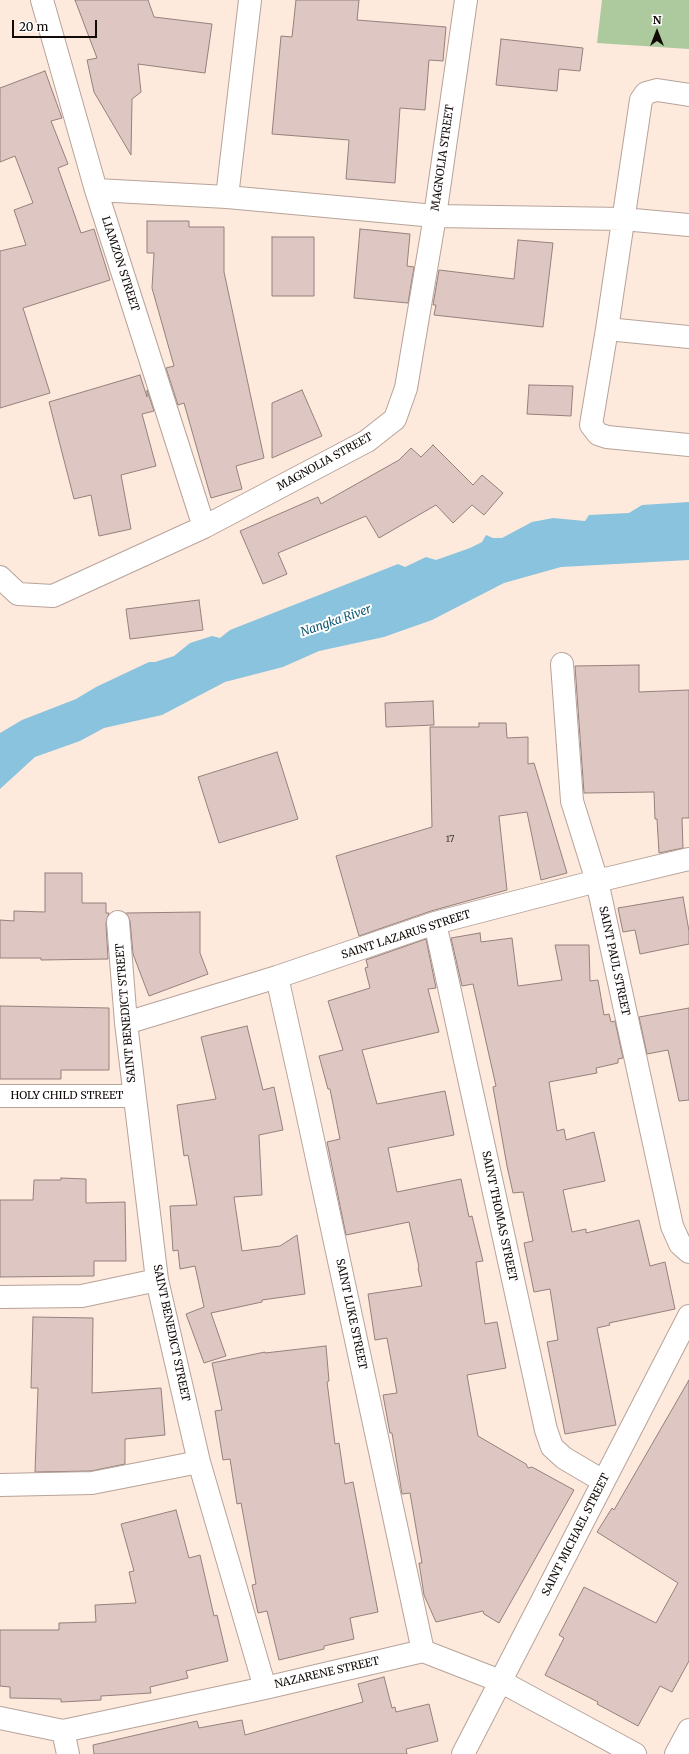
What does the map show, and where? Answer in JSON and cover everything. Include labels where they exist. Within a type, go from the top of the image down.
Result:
[{"type":"street","name":"LIAMZON STREET","points":[[42,0],[96,190],[204,527]]},
{"type":"street","points":[[227,197],[250,0]]},
{"type":"street","name":"MAGNOLIA STREET","points":[[0,577],[18,594],[53,596],[204,527],[367,440],[395,419],[406,388],[435,216],[466,0]]},
{"type":"street","points":[[689,95],[657,90],[646,93],[641,100],[608,329],[591,424],[598,434],[607,437],[689,445]]},
{"type":"street","points":[[96,190],[227,197],[435,216],[623,219],[689,225]]},
{"type":"street","points":[[608,329],[689,338]]},
{"type":"street","name":"SAINT PAUL STREET","points":[[562,664],[572,801],[597,881],[672,1226],[680,1244],[689,1252]]},
{"type":"street","name":"SAINT LAZARUS STREET","points":[[126,1023],[277,977],[435,923],[689,859]]},
{"type":"street","name":"SAINT BENEDICT STREET","points":[[118,922],[126,1023],[157,1280],[199,1462],[265,1688]]},
{"type":"street","name":"SAINT THOMAS STREET","points":[[435,923],[546,1430],[552,1447],[564,1458],[603,1482]]},
{"type":"street","name":"SAINT LUKE STREET","points":[[277,977],[423,1651]]},
{"type":"street","name":"HOLY CHILD STREET","points":[[0,1096],[134,1096]]},
{"type":"street","points":[[0,1297],[82,1296],[157,1280]]},
{"type":"street","name":"SAINT MICHAEL STREET","points":[[463,1754],[689,1316]]},
{"type":"street","points":[[0,1485],[92,1483],[199,1462]]},
{"type":"street","points":[[423,1651],[500,1681],[635,1754]]},
{"type":"street","name":"NAZARENE STREET","points":[[0,1718],[63,1731],[265,1688],[423,1651]]},
{"type":"street","points":[[676,1754],[689,1730]]},
{"type":"street","points":[[63,1731],[68,1754]]},
{"type":"green space","points":[[602,0],[689,0],[689,49],[597,43]]},
{"type":"water","name":"Nangka River","points":[[689,502],[689,560],[561,567],[504,583],[432,620],[384,637],[319,651],[283,667],[225,682],[162,715],[104,728],[80,741],[35,757],[0,789],[0,733],[22,720],[76,699],[96,687],[149,662],[155,662],[174,656],[190,643],[212,636],[220,638],[230,630],[398,564],[405,567],[426,557],[436,560],[470,548],[482,542],[486,535],[493,538],[502,538],[532,522],[553,518],[585,521],[589,515],[629,513],[642,505]]},
{"type":"building","points":[[75,0],[148,0],[154,17],[212,24],[205,73],[138,64],[141,92],[132,99],[131,155],[94,92],[87,60],[97,58]]},
{"type":"building","points":[[296,0],[359,0],[357,20],[446,27],[443,61],[429,60],[425,110],[400,108],[395,183],[346,179],[349,140],[272,134],[281,36],[292,37]]},
{"type":"building","points":[[501,39],[583,48],[580,71],[559,69],[557,91],[496,85]]},
{"type":"building","points":[[45,71],[62,118],[51,121],[68,164],[58,168],[81,233],[94,229],[110,280],[23,308],[50,393],[0,408],[0,251],[26,245],[14,210],[33,203],[15,156],[0,162],[0,88]]},
{"type":"building","points":[[147,221],[189,221],[189,227],[224,227],[224,272],[264,458],[236,466],[242,489],[211,498],[184,403],[178,405],[166,368],[174,366],[152,288],[154,253],[147,253]]},
{"type":"building","points":[[360,229],[410,234],[407,266],[414,267],[408,303],[354,298]]},
{"type":"building","points":[[272,237],[314,237],[314,296],[272,296]]},
{"type":"building","points":[[518,240],[553,243],[543,327],[434,315],[436,305],[433,305],[439,270],[514,279]]},
{"type":"building","points":[[140,375],[147,397],[147,390],[154,411],[142,414],[156,466],[121,475],[131,529],[99,536],[91,495],[74,499],[49,402]]},
{"type":"building","points":[[529,385],[573,386],[571,416],[527,414]]},
{"type":"building","points":[[302,390],[322,436],[272,458],[272,403]]},
{"type":"building","points":[[433,445],[473,485],[482,475],[503,493],[484,515],[472,505],[453,523],[436,505],[379,538],[366,516],[278,553],[287,574],[263,584],[240,531],[318,497],[321,504],[399,460],[411,448],[421,457]]},
{"type":"building","points":[[199,600],[203,630],[130,639],[126,609]]},
{"type":"building","points":[[639,665],[639,692],[689,690],[689,818],[682,818],[683,848],[659,853],[657,819],[655,819],[654,792],[584,793],[575,666]]},
{"type":"building","points":[[433,701],[434,725],[386,727],[385,703]]},
{"type":"building","points":[[479,723],[506,723],[507,738],[528,737],[528,764],[534,763],[567,873],[541,880],[527,812],[499,816],[507,890],[431,911],[359,936],[336,856],[432,827],[430,727],[479,727]]},
{"type":"building","points":[[277,752],[298,819],[219,843],[198,777]]},
{"type":"building","points":[[45,873],[82,873],[82,903],[106,903],[106,913],[109,913],[106,923],[108,959],[41,960],[41,958],[0,958],[0,920],[14,921],[14,911],[45,912]]},
{"type":"building","points":[[683,897],[689,931],[689,944],[640,954],[635,930],[623,932],[618,908]]},
{"type":"building","points":[[200,912],[200,953],[208,974],[149,996],[133,954],[130,921],[126,913]]},
{"type":"building","points":[[480,933],[481,942],[512,938],[518,986],[562,980],[555,945],[589,945],[590,981],[598,980],[604,1015],[609,1014],[611,1022],[615,1021],[623,1058],[618,1059],[618,1063],[596,1068],[597,1073],[549,1082],[557,1131],[564,1129],[566,1140],[594,1132],[605,1181],[563,1190],[572,1232],[586,1229],[586,1233],[639,1220],[650,1266],[665,1262],[675,1309],[609,1323],[610,1325],[597,1328],[616,1425],[565,1434],[547,1342],[558,1340],[550,1289],[534,1292],[524,1243],[533,1241],[523,1192],[513,1193],[493,1087],[496,1086],[473,984],[462,986],[451,938]]},
{"type":"building","points":[[426,939],[436,988],[428,989],[439,1032],[362,1050],[377,1104],[445,1091],[454,1135],[388,1148],[397,1192],[461,1179],[469,1217],[472,1216],[483,1261],[476,1262],[485,1324],[497,1322],[506,1368],[467,1375],[478,1436],[526,1464],[528,1468],[532,1467],[574,1490],[499,1623],[484,1614],[483,1611],[436,1622],[424,1595],[419,1563],[422,1563],[410,1493],[402,1494],[392,1433],[390,1433],[383,1395],[397,1393],[387,1338],[375,1340],[368,1294],[422,1286],[419,1267],[409,1222],[346,1235],[327,1142],[340,1139],[330,1089],[328,1089],[319,1056],[343,1050],[328,1001],[370,988],[365,968],[368,967],[366,960]]},
{"type":"building","points":[[0,1006],[109,1008],[109,1070],[61,1070],[61,1079],[0,1079]]},
{"type":"building","points":[[689,1008],[689,1100],[679,1101],[668,1050],[647,1054],[639,1017]]},
{"type":"building","points":[[247,1026],[263,1090],[274,1087],[283,1130],[259,1135],[262,1195],[234,1197],[242,1251],[280,1246],[297,1235],[305,1294],[262,1300],[262,1302],[211,1313],[226,1356],[204,1363],[186,1314],[204,1307],[195,1266],[180,1269],[178,1250],[173,1251],[170,1206],[197,1205],[188,1155],[184,1156],[177,1105],[216,1099],[201,1037]]},
{"type":"building","points":[[61,1178],[86,1179],[86,1203],[125,1202],[126,1261],[94,1261],[94,1276],[0,1277],[0,1200],[33,1200],[34,1180],[61,1180]]},
{"type":"building","points":[[33,1317],[93,1318],[92,1393],[161,1388],[165,1435],[125,1439],[125,1464],[91,1471],[35,1472],[38,1388],[31,1388]]},
{"type":"building","points":[[326,1346],[329,1381],[327,1382],[335,1444],[339,1443],[345,1484],[353,1482],[378,1612],[350,1618],[354,1639],[324,1646],[324,1649],[279,1660],[267,1611],[258,1613],[252,1585],[256,1584],[241,1503],[237,1504],[230,1459],[223,1460],[215,1411],[222,1410],[212,1363],[265,1352]]},
{"type":"building","points":[[689,1380],[689,1661],[672,1692],[660,1686],[638,1726],[597,1704],[598,1702],[545,1675],[564,1638],[559,1635],[584,1587],[656,1623],[678,1583],[597,1532],[612,1508],[614,1510]]},
{"type":"building","points":[[176,1510],[189,1558],[200,1555],[214,1616],[217,1615],[228,1661],[186,1671],[188,1678],[150,1687],[151,1693],[101,1696],[101,1700],[61,1702],[61,1699],[10,1698],[10,1687],[0,1686],[0,1630],[59,1630],[59,1623],[96,1622],[95,1605],[136,1603],[129,1572],[134,1571],[121,1524]]},
{"type":"building","points":[[384,1677],[392,1708],[395,1707],[396,1712],[429,1704],[438,1741],[406,1749],[407,1754],[94,1754],[93,1745],[197,1721],[199,1728],[242,1720],[245,1735],[363,1702],[358,1684]]}]
